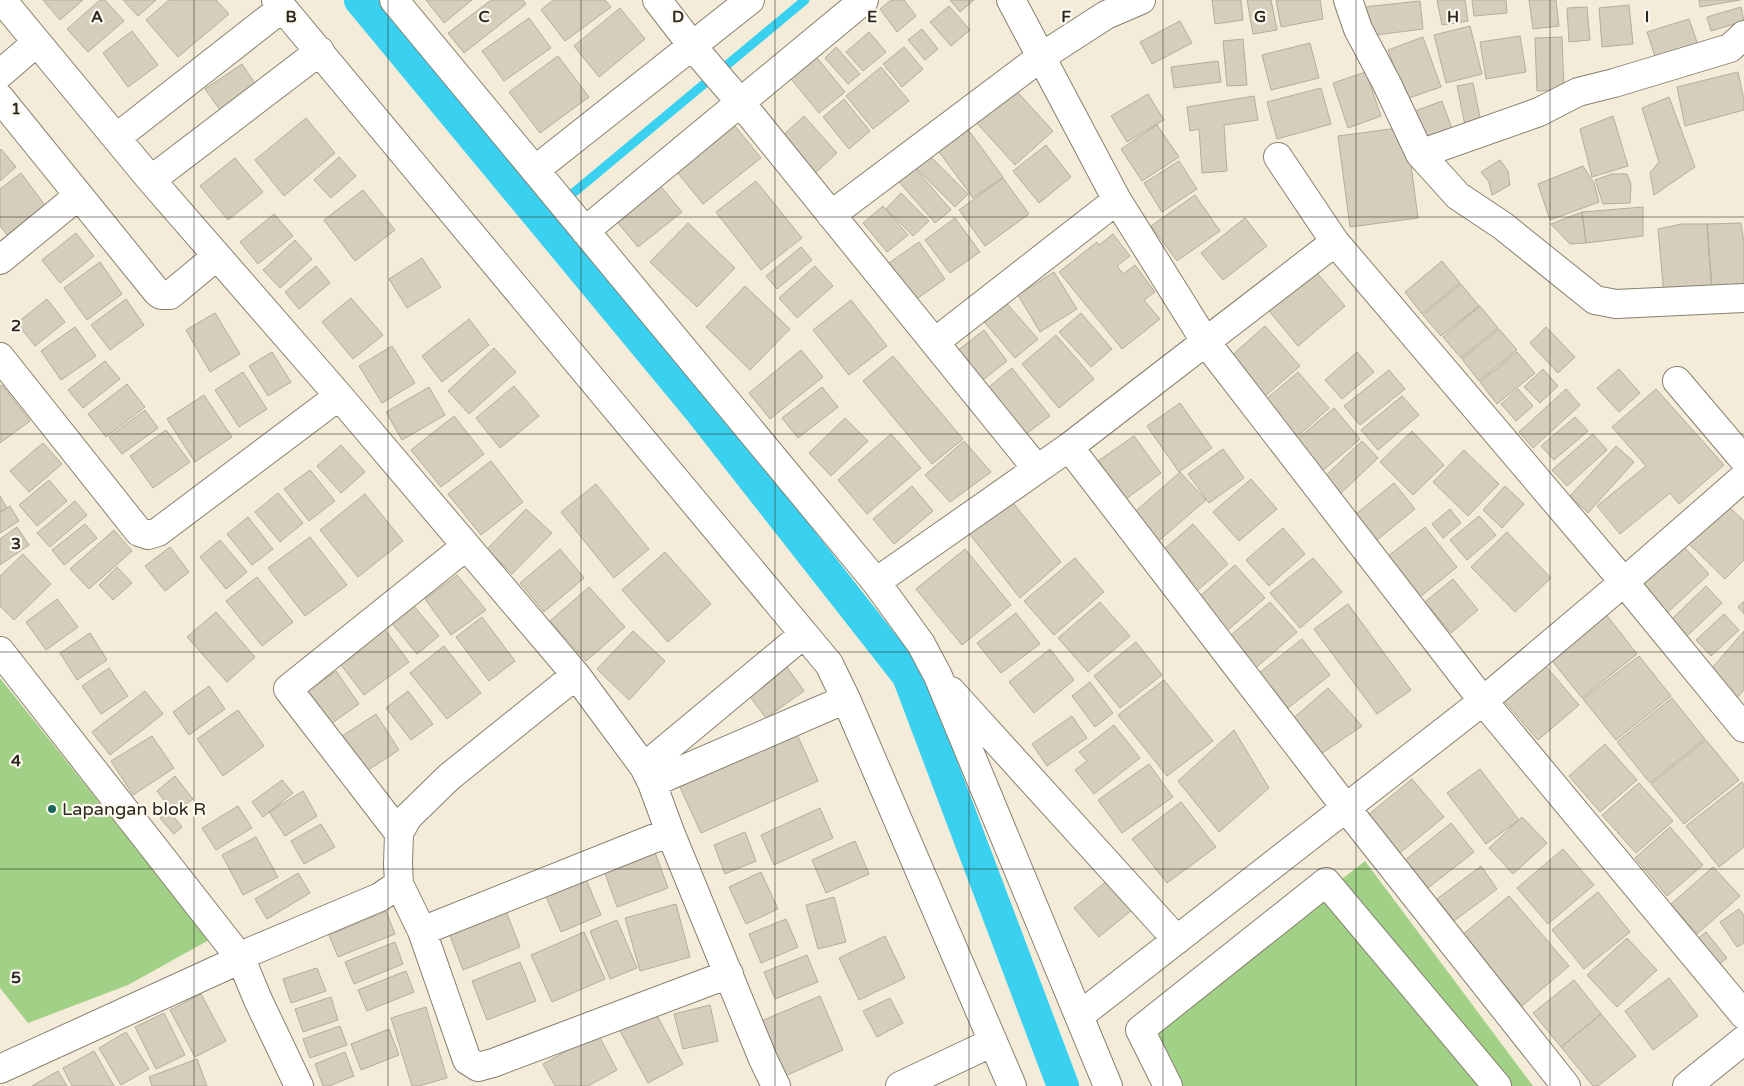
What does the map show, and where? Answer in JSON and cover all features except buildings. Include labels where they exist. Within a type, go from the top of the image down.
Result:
[{"type":"street","points":[[2,0],[151,180],[339,396],[576,675],[648,775],[763,1059],[776,1086]]},
{"type":"street","points":[[394,0],[876,582],[921,644],[938,676],[1108,1086]]},
{"type":"street","points":[[657,0],[1037,469]]},
{"type":"street","points":[[538,172],[695,49],[750,0]]},
{"type":"street","points":[[582,228],[737,99],[864,0]]},
{"type":"street","points":[[1011,0],[1117,200],[1205,341],[1483,701],[1744,1015]]},
{"type":"street","points":[[831,215],[1041,57],[1106,15],[1141,0]]},
{"type":"street","points":[[1348,0],[1358,29],[1387,84],[1420,154],[1458,196],[1503,226],[1594,300],[1616,304],[1744,298]]},
{"type":"street","points":[[116,138],[279,4],[828,664],[846,699],[1012,1086]]},
{"type":"street","points":[[1420,154],[1539,112],[1578,92],[1730,48],[1744,35]]},
{"type":"street","points":[[0,74],[36,43]]},
{"type":"street","points":[[151,180],[320,51]]},
{"type":"street","points":[[0,98],[78,196],[161,295],[170,295],[217,256]]},
{"type":"street","points":[[1278,157],[1334,242],[1624,582],[1744,728]]},
{"type":"street","points":[[0,260],[78,196]]},
{"type":"street","points":[[935,342],[1117,200]]},
{"type":"street","points":[[876,582],[1068,447],[1334,242]]},
{"type":"street","points":[[0,357],[139,532],[148,534],[158,532],[339,396]]},
{"type":"street","points":[[1677,380],[1744,460]]},
{"type":"street","points":[[1068,447],[1346,808],[1566,1086]]},
{"type":"street","points":[[1079,1016],[1483,701],[1624,582],[1744,477]]},
{"type":"street","points":[[399,833],[288,689],[465,546]]},
{"type":"street","points":[[648,775],[804,634]]},
{"type":"street","points":[[0,651],[241,959],[258,1000],[299,1086]]},
{"type":"street","points":[[576,675],[449,777],[408,817],[399,833],[399,884],[422,931],[467,1060],[478,1067],[502,1060],[729,974]]},
{"type":"street","points":[[938,676],[1177,940]]},
{"type":"street","points":[[648,775],[846,699]]},
{"type":"street","points":[[422,931],[670,832]]},
{"type":"street","points":[[1168,1086],[1140,1030],[1326,882],[1497,1086]]},
{"type":"street","points":[[0,1069],[241,959],[252,951],[380,897],[399,884]]},
{"type":"street","points":[[1687,1086],[1744,1040]]},
{"type":"street","points":[[900,1086],[993,1042]]},
{"type":"green space","name":"Lapangan blok R","points":[[0,678],[209,940],[128,985],[28,1023],[0,988]]},
{"type":"green space","points":[[1365,861],[1533,1086],[1157,1086],[1134,1041]]},
{"type":"waterway","points":[[360,0],[697,407],[908,676],[1063,1086]]},
{"type":"waterway","points":[[542,219],[805,0]]},
{"type":"place","name":"Lapangan blok R","points":[[52,809]]}]
